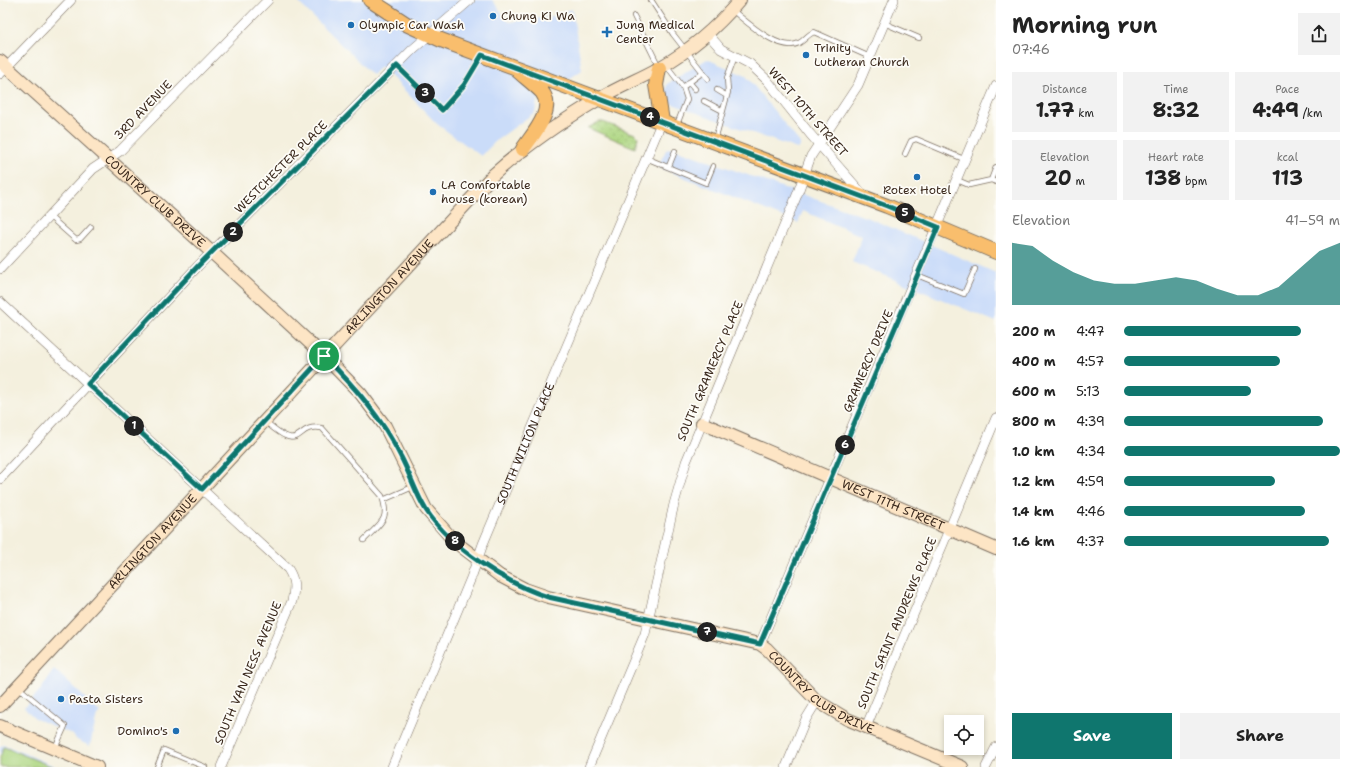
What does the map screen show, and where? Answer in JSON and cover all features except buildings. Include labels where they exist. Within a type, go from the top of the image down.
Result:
[{"type":"main road","points":[[370,0],[408,25],[482,55],[866,198],[996,252]]},
{"type":"main road","points":[[514,66],[543,94],[546,104],[543,119],[523,149]]},
{"type":"main road","points":[[662,66],[656,85],[662,121]]},
{"type":"street","points":[[2,67],[71,0]]},
{"type":"street","name":"3RD AVENUE","points":[[0,269],[93,169],[120,151],[268,0]]},
{"type":"street","name":"WESTCHESTER PLACE","points":[[0,479],[212,252],[397,66],[430,34],[470,0]]},
{"type":"street","points":[[600,98],[662,66],[686,51],[708,34],[740,0]]},
{"type":"street","name":"SOUTH GRAMERCY PLACE","points":[[589,767],[650,619],[680,478],[804,175],[819,143],[858,85],[894,0]]},
{"type":"street","name":"WEST 10TH STREET","points":[[708,34],[721,49],[750,64],[767,80],[810,134],[866,198]]},
{"type":"street","name":"COUNTRY CLUB DRIVE","points":[[2,67],[108,158],[212,252],[324,356],[361,394],[384,426],[426,509],[438,525],[454,541],[478,560],[500,576],[519,586],[548,597],[760,644],[767,649],[817,701],[847,719],[962,767]]},
{"type":"street","name":"GRAMERCY DRIVE","points":[[760,644],[938,227],[996,86]]},
{"type":"street","name":"ARLINGTON AVENUE","points":[[0,706],[469,200],[523,149],[600,98]]},
{"type":"street","name":"SOUTH WILTON PLACE","points":[[392,767],[662,121]]},
{"type":"street","points":[[0,302],[202,489]]},
{"type":"street","name":"SOUTH SAINT ANDREWS PLACE","points":[[866,727],[996,418]]},
{"type":"street","name":"WEST 11TH STREET","points":[[702,423],[996,549]]},
{"type":"street","name":"SOUTH VAN NESS AVENUE","points":[[202,489],[288,569],[294,578],[295,589],[292,600],[221,767]]},
{"type":"street","points":[[786,767],[806,719],[817,701]]},
{"type":"street","points":[[0,726],[97,767]]},
{"type":"street","points":[[986,767],[996,747]]},
{"type":"lane","points":[[652,0],[673,34],[708,79]]},
{"type":"lane","points":[[732,10],[759,33],[786,45],[798,44],[814,32],[870,57]]},
{"type":"lane","points":[[634,16],[662,66],[684,86],[687,99],[676,126]]},
{"type":"lane","points":[[884,23],[919,38]]},
{"type":"lane","points":[[397,66],[442,110],[464,85],[482,55]]},
{"type":"lane","points":[[715,141],[727,96],[727,78],[736,56]]},
{"type":"lane","points":[[684,86],[703,72]]},
{"type":"lane","points":[[689,82],[694,89]]},
{"type":"lane","points":[[717,90],[727,96]]},
{"type":"lane","points":[[704,101],[723,111]]},
{"type":"lane","points":[[905,154],[911,141],[916,139],[966,160]]},
{"type":"lane","points":[[669,166],[675,151]]},
{"type":"lane","points":[[646,158],[669,166],[706,183],[713,166]]},
{"type":"lane","points":[[957,180],[969,185],[994,181],[996,167]]},
{"type":"lane","points":[[49,216],[76,240],[80,239],[91,227]]},
{"type":"lane","points":[[917,275],[964,294],[975,269]]},
{"type":"lane","points":[[265,420],[280,434],[288,438],[297,437],[315,427],[322,428],[382,496],[386,508],[386,516],[364,540]]},
{"type":"lane","points":[[383,500],[414,486]]},
{"type":"lane","points":[[18,687],[65,726],[55,749]]},
{"type":"lane","points":[[157,767],[164,750],[205,767]]},
{"type":"shaded area","points":[[296,0],[492,0],[509,22],[550,17],[572,9],[582,70],[537,101],[535,112],[497,140],[481,156],[437,124],[381,66],[372,75]]},
{"type":"shaded area","points":[[707,59],[746,76],[800,143],[800,147],[797,149],[670,103],[665,94],[667,84]]},
{"type":"shaded area","points":[[672,148],[871,219],[996,273],[996,322],[852,262],[862,236],[803,211],[798,223],[658,167],[666,150]]},
{"type":"shaded area","points":[[54,669],[100,712],[97,715],[90,746],[77,740],[72,734],[36,719],[24,708],[42,688]]},
{"type":"shaded area","points":[[5,745],[57,767],[0,767],[0,746]]},
{"type":"green space","points":[[599,122],[603,122],[635,134],[638,137],[635,148],[588,128]]},
{"type":"green space","points":[[4,747],[53,767],[0,767],[0,757]]},
{"type":"place","name":"Chung Ki Wa","points":[[493,16]]},
{"type":"place","name":"Olympic Car Wash","points":[[351,25]]},
{"type":"place","name":"Jung Medical Center","points":[[607,32]]},
{"type":"place","name":"Trinity Lutheran Church","points":[[806,55]]},
{"type":"place","name":"Rotex Hotel","points":[[917,177]]},
{"type":"place","name":"LA Comfortable house (korean)","points":[[433,192]]},
{"type":"place","name":"Pasta Sisters","points":[[61,699]]},
{"type":"place","name":"Domino's","points":[[176,731]]},
{"type":"route","points":[[482,55],[814,178],[938,227],[767,631],[760,644],[548,597],[525,589],[500,576],[454,541],[438,525],[426,509],[384,426],[361,394],[324,356],[202,489],[88,384],[198,266],[225,241],[397,66],[442,110],[464,85],[482,55]]}]
